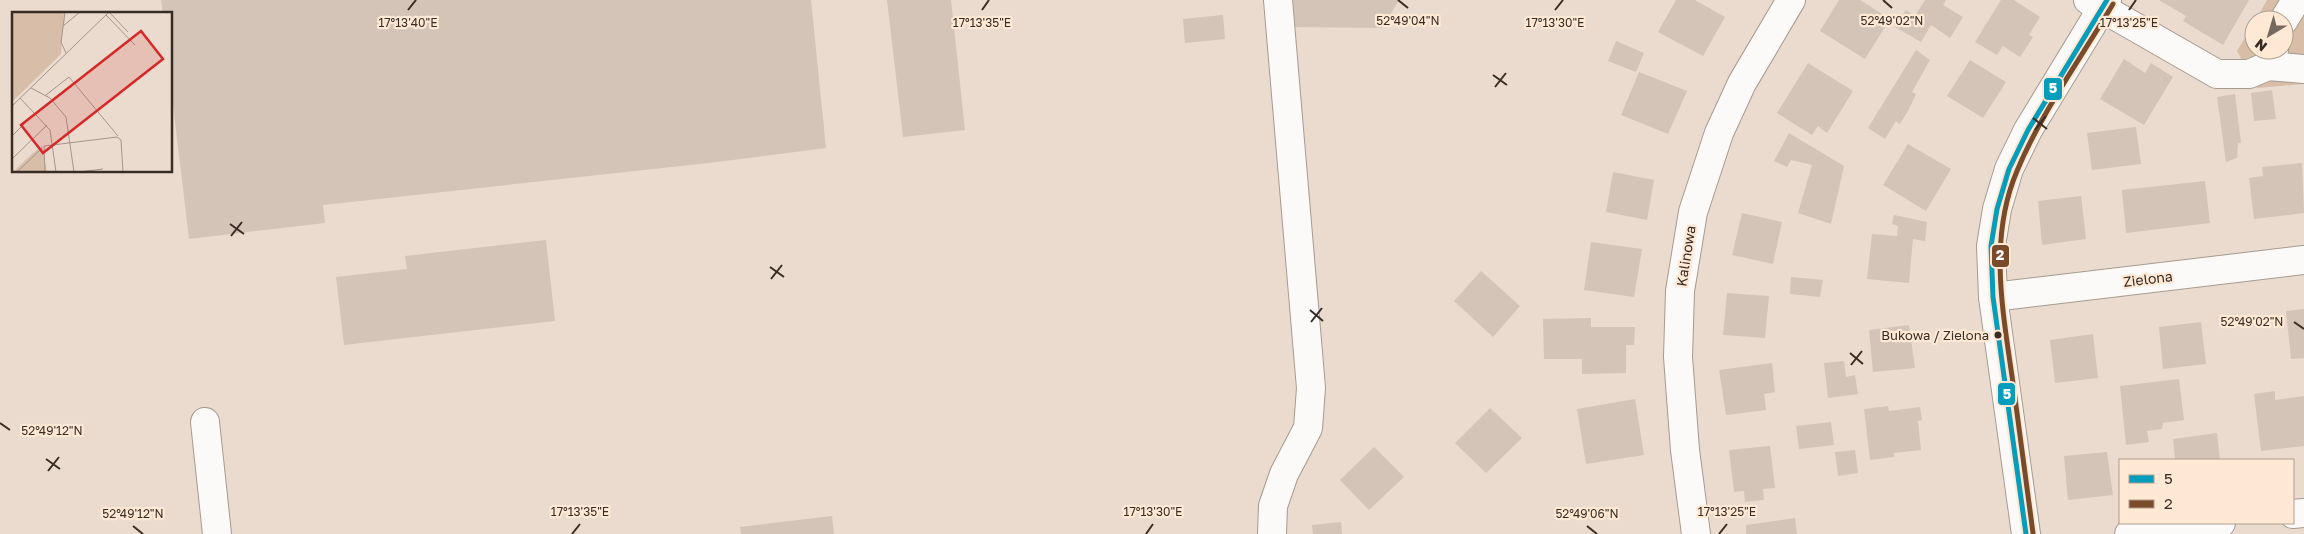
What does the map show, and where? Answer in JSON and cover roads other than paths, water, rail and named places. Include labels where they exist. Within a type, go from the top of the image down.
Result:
[{"type":"street","points":[[1272,533],[1273,506],[1284,474],[1308,428],[1311,388],[1278,0]]},
{"type":"street","name":"Kalinowa","points":[[1696,534],[1678,356],[1680,291],[1693,212],[1719,133],[1742,83],[1791,0]]},
{"type":"street","points":[[2026,534],[1993,297],[1992,246],[1997,208],[2009,169],[2028,130],[2099,3],[2216,74],[2264,63],[2304,69]]},
{"type":"street","name":"Zielona","points":[[1993,297],[2304,260]]},
{"type":"street","points":[[206,422],[218,534]]},
{"type":"street","points":[[2128,534],[2213,524]]},
{"type":"place","name":"Bukowa / Zielona","points":[[1998,335]]}]
